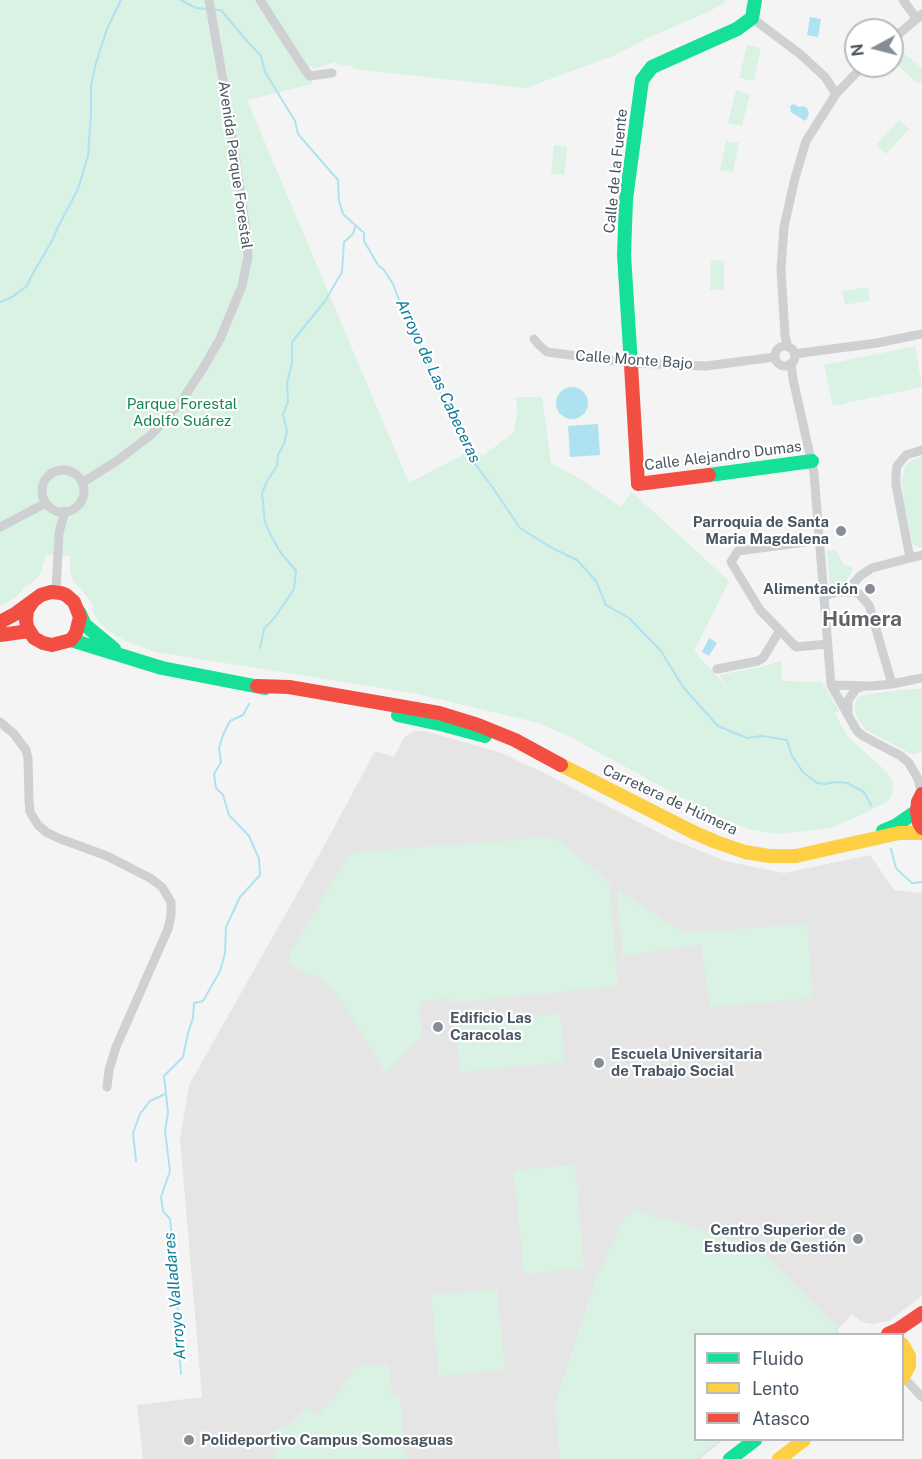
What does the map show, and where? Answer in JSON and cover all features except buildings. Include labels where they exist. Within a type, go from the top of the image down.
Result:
[{"type":"main road","points":[[752,18],[755,0]]},
{"type":"main road","name":"Calle de la Fuente","points":[[638,484],[624,255],[626,199],[642,80],[652,67],[737,29],[752,18]]},
{"type":"main road","name":"Calle Alejandro Dumas","points":[[638,484],[812,461]]},
{"type":"main road","points":[[0,622],[15,614],[33,601],[46,593],[61,593],[70,598],[78,611],[79,623],[71,640],[58,645],[48,645],[38,641],[28,629],[26,615],[33,601]]},
{"type":"main road","name":"Carretera de Húmera","points":[[78,611],[85,625],[96,636],[123,656]]},
{"type":"main road","points":[[0,627],[28,629]]},
{"type":"main road","points":[[0,635],[28,629]]},
{"type":"main road","name":"Carretera de Húmera","points":[[71,640],[162,668],[257,686],[289,687],[364,699],[439,713],[478,725],[515,740],[693,832],[744,852],[769,856],[796,856],[899,833],[922,833]]},
{"type":"main road","points":[[922,794],[917,811],[922,828]]},
{"type":"main road","name":"Carretera de Húmera","points":[[860,842],[895,826],[917,811]]},
{"type":"main road","points":[[892,1333],[922,1313]]},
{"type":"main road","points":[[904,1346],[909,1356],[905,1374]]},
{"type":"main road","points":[[905,1374],[916,1356],[922,1351]]},
{"type":"main road","points":[[729,1459],[754,1441]]},
{"type":"main road","points":[[779,1459],[803,1441]]},
{"type":"street","name":"Avenida Parque Forestal","points":[[82,483],[151,435],[180,403],[220,339],[242,286],[248,257],[245,223],[209,0]]},
{"type":"street","points":[[260,0],[310,76],[333,73]]},
{"type":"street","points":[[903,0],[920,17],[904,30]]},
{"type":"street","points":[[752,18],[800,54],[825,77],[836,94]]},
{"type":"street","points":[[851,78],[836,94],[806,141],[795,178],[784,227],[781,269],[785,336],[812,461],[831,685],[857,730],[863,736],[901,756],[909,763],[918,779],[922,794]]},
{"type":"street","points":[[788,355],[877,343],[922,334]]},
{"type":"street","name":"Calle Monte Bajo","points":[[534,339],[547,352],[631,363],[706,366],[775,357],[776,352],[788,355]]},
{"type":"street","points":[[910,558],[896,485],[897,466],[906,454],[922,450]]},
{"type":"street","points":[[62,470],[68,471],[78,477],[82,483],[83,495],[76,506],[65,511],[54,510],[46,503],[42,491],[50,474],[62,470]]},
{"type":"street","points":[[0,527],[46,503]]},
{"type":"street","points":[[56,592],[59,532],[65,511]]},
{"type":"street","points":[[820,540],[738,551],[730,562],[760,610],[796,647],[828,644]]},
{"type":"street","points":[[847,591],[860,576],[872,568],[922,555]]},
{"type":"street","points":[[859,594],[860,576]]},
{"type":"street","points":[[824,596],[837,592],[854,592],[869,605],[892,684]]},
{"type":"street","points":[[717,669],[758,661],[780,630]]},
{"type":"street","points":[[831,685],[864,686],[920,680]]},
{"type":"street","points":[[849,717],[848,700],[856,689],[864,686]]},
{"type":"street","points":[[0,722],[14,734],[26,750],[30,812],[38,825],[58,838],[107,856],[150,878],[162,887],[171,902],[168,929],[116,1047],[107,1087]]},
{"type":"street","points":[[905,1374],[922,1397]]},
{"type":"shaded area","points":[[414,731],[425,731],[499,752],[669,838],[725,861],[784,873],[870,855],[894,890],[922,893],[922,1296],[889,1321],[873,1324],[862,1322],[852,1314],[839,1328],[839,1333],[694,1333],[694,1441],[722,1441],[700,1459],[143,1459],[137,1405],[202,1397],[180,1139],[189,1085],[375,751],[394,757],[404,737]]},
{"type":"green space","name":"Parque Forestal Adolfo Suárez","points":[[0,0],[725,0],[724,3],[708,12],[613,56],[526,88],[354,69],[348,64],[348,66],[340,65],[335,62],[313,69],[312,65],[310,68],[312,84],[247,100],[409,483],[468,452],[484,455],[513,433],[517,415],[516,397],[542,397],[551,463],[582,480],[621,507],[632,492],[729,581],[694,651],[729,689],[719,675],[781,661],[782,681],[822,682],[839,711],[835,714],[848,737],[888,773],[893,783],[891,797],[886,802],[832,828],[777,834],[748,829],[710,813],[572,738],[539,723],[413,693],[156,652],[125,641],[107,630],[94,614],[89,599],[73,581],[70,556],[46,555],[41,573],[34,581],[17,596],[0,606]]},
{"type":"green space","points":[[747,45],[761,48],[754,81],[739,78]]},
{"type":"green space","points":[[904,55],[922,68],[922,81],[919,84],[904,71]]},
{"type":"green space","points":[[736,90],[750,94],[742,126],[728,123]]},
{"type":"green space","points":[[899,120],[909,129],[886,154],[876,145]]},
{"type":"green space","points":[[726,141],[739,143],[733,172],[720,170]]},
{"type":"green space","points":[[554,145],[567,147],[564,175],[551,174]]},
{"type":"green space","points":[[711,260],[724,261],[724,290],[710,290]]},
{"type":"green space","points":[[868,287],[870,300],[845,305],[842,291]]},
{"type":"green space","points":[[915,346],[922,387],[833,406],[824,365]]},
{"type":"green space","points":[[922,456],[922,547],[919,548],[913,544],[903,498],[902,480],[905,467],[909,462]]},
{"type":"green space","points":[[836,550],[845,566],[852,568],[852,572],[845,583],[830,587],[827,551]]},
{"type":"green space","points":[[922,689],[922,751],[916,754],[911,754],[866,730],[857,718],[854,708],[856,700],[861,696]]},
{"type":"green space","points":[[543,836],[563,843],[609,882],[618,986],[452,1003],[451,998],[419,1002],[422,1035],[386,1073],[342,1002],[326,982],[296,969],[290,963],[289,952],[348,856],[358,852]]},
{"type":"green space","points":[[617,889],[683,931],[698,932],[807,924],[813,998],[710,1007],[701,945],[627,955],[623,959]]},
{"type":"green space","points":[[560,1014],[565,1062],[460,1072],[456,1024]]},
{"type":"green space","points":[[575,1165],[584,1268],[524,1274],[514,1170]]},
{"type":"green space","points":[[635,1210],[761,1250],[838,1327],[834,1333],[694,1333],[694,1441],[718,1441],[695,1459],[560,1459],[555,1403],[595,1282],[621,1224]]},
{"type":"green space","points":[[497,1289],[505,1370],[439,1376],[431,1295]]},
{"type":"green space","points":[[389,1364],[392,1396],[400,1395],[405,1459],[276,1459],[273,1430],[288,1427],[308,1407],[314,1415],[318,1415],[340,1391],[354,1367]]},
{"type":"water","points":[[810,17],[821,19],[818,37],[807,35]]},
{"type":"water","points":[[794,104],[807,108],[809,113],[805,121],[791,112],[790,106]]},
{"type":"water","points":[[572,387],[583,392],[588,403],[583,414],[572,419],[561,414],[556,403],[561,392]]},
{"type":"water","points":[[598,424],[600,455],[570,457],[568,426]]},
{"type":"water","points":[[709,638],[717,643],[709,656],[702,652]]},
{"type":"waterway","points":[[0,302],[12,297],[27,286],[78,189],[88,156],[91,85],[96,63],[107,29],[121,0]]},
{"type":"waterway","points":[[181,0],[196,8],[209,9]]},
{"type":"waterway","name":"Arroyo de Las Cabeceras","points":[[214,10],[221,10],[261,56],[265,72],[295,121],[298,134],[338,180],[339,201],[343,214],[364,233],[364,241],[378,265],[393,284],[470,457],[520,528],[577,560],[596,581],[606,605],[629,618],[661,651],[683,687],[718,726],[747,738],[762,736],[787,740],[792,756],[803,772],[817,783],[847,783],[864,792],[871,805]]},
{"type":"waterway","name":"Arroyo Valladares","points":[[260,648],[264,629],[294,589],[296,571],[271,536],[265,522],[262,493],[277,466],[278,455],[287,431],[283,415],[288,402],[287,383],[292,363],[292,342],[325,301],[342,272],[344,242],[353,234],[355,227]]},
{"type":"waterway","name":"Arroyo Valladares","points":[[181,1374],[170,1219],[163,1211],[161,1197],[170,1171],[165,1131],[168,1112],[164,1076],[183,1057],[193,1018],[194,1003],[203,1001],[220,971],[225,953],[226,927],[240,897],[260,875],[259,859],[249,836],[229,815],[223,795],[216,788],[214,774],[221,762],[219,748],[223,735],[230,721],[243,715],[249,704]]},
{"type":"waterway","name":"Arroyo de Las Cabeceras","points":[[891,849],[896,868],[912,883],[922,882]]},
{"type":"waterway","points":[[136,1161],[133,1133],[140,1114],[150,1101],[165,1094]]},
{"type":"traffic: fast","points":[[631,365],[624,255],[626,199],[642,80],[652,67],[737,29],[752,18],[755,0]]},
{"type":"traffic: fast","points":[[709,475],[812,461]]},
{"type":"traffic: fast","points":[[79,612],[85,625],[114,649]]},
{"type":"traffic: fast","points":[[71,640],[162,668],[265,688]]},
{"type":"traffic: fast","points":[[398,715],[485,736]]},
{"type":"traffic: fast","points":[[883,831],[917,811]]},
{"type":"traffic: fast","points":[[730,1459],[754,1441]]},
{"type":"traffic: slow","points":[[561,765],[693,832],[745,852],[769,856],[796,856],[899,833],[922,833]]},
{"type":"traffic: slow","points":[[904,1347],[909,1356],[909,1366],[904,1375]]},
{"type":"traffic: slow","points":[[779,1459],[803,1441]]},
{"type":"traffic: jam","points":[[631,365],[638,484],[709,475]]},
{"type":"traffic: jam","points":[[0,622],[41,595],[51,592],[61,593],[74,602],[80,617],[76,633],[71,640],[52,645],[34,638],[27,627],[26,620],[27,610],[33,601]]},
{"type":"traffic: jam","points":[[0,635],[29,631]]},
{"type":"traffic: jam","points":[[257,686],[289,687],[439,713],[515,740],[561,765]]},
{"type":"traffic: jam","points":[[922,794],[917,811],[922,828]]},
{"type":"traffic: jam","points":[[890,1333],[922,1313]]},
{"type":"place","name":"Parroquia de Santa Maria Magdalena","points":[[841,531]]},
{"type":"place","name":"Alimentación","points":[[870,589]]},
{"type":"place","name":"Edificio Las Caracolas","points":[[438,1027]]},
{"type":"place","name":"Escuela Universitaria de Trabajo Social","points":[[599,1063]]},
{"type":"place","name":"Centro Superior de Estudios de Gestión","points":[[858,1239]]},
{"type":"place","name":"Polideportivo Campus Somosaguas","points":[[189,1440]]},
{"type":"district","name":"Húmera","points":[[862,620]]}]
